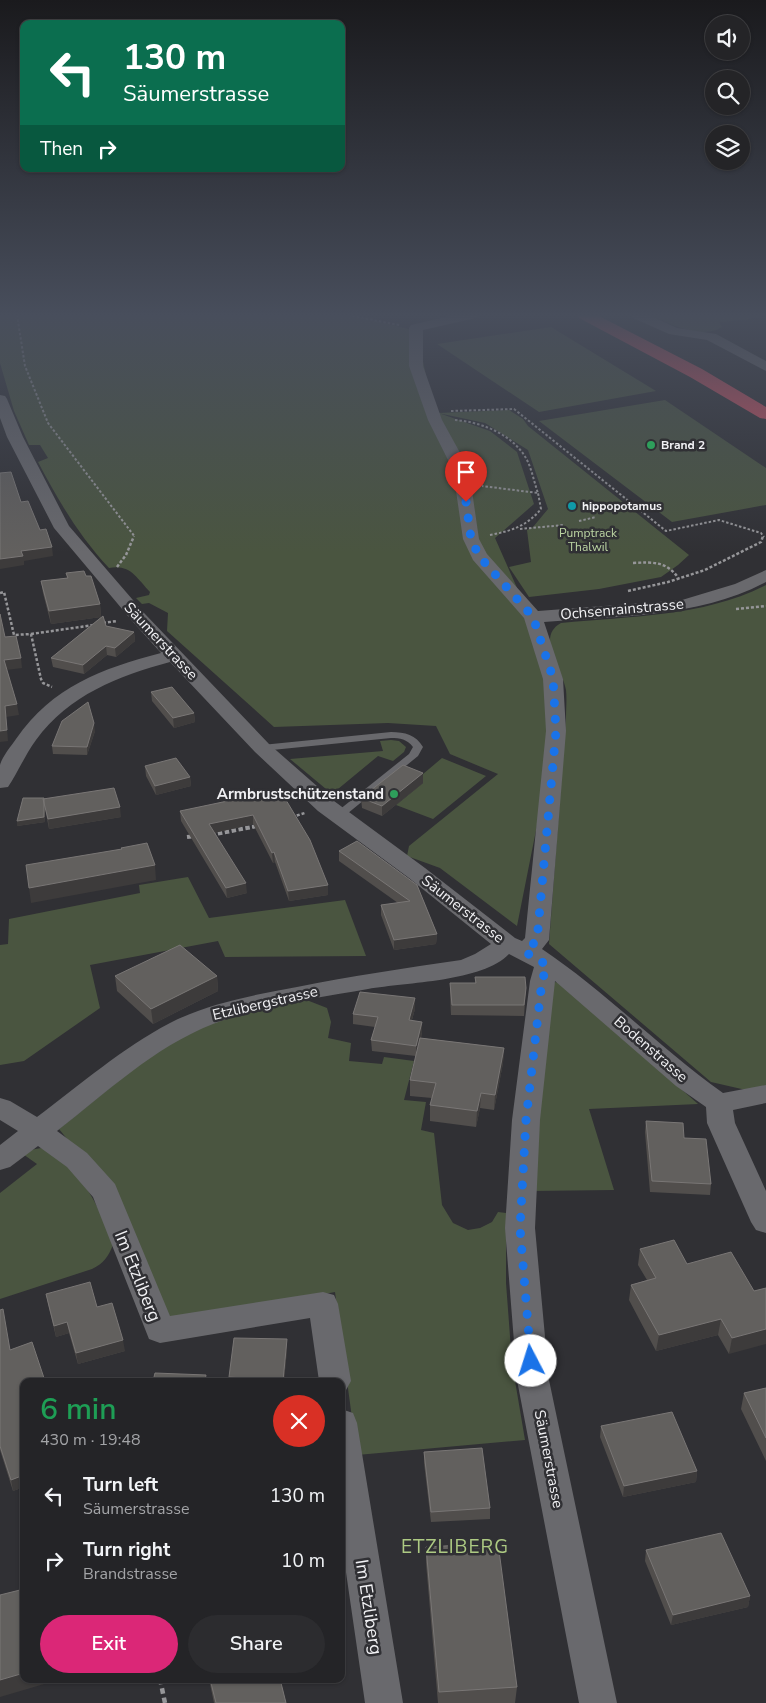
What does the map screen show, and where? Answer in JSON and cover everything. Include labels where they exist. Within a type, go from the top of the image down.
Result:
[{"type":"highway","points":[[733,394],[766,414]]},
{"type":"street","points":[[426,394],[433,416],[456,460],[463,484],[471,539],[479,556],[533,617],[553,678],[556,731],[537,940],[526,953]]},
{"type":"street","name":"Säumerstrasse","points":[[0,399],[14,437],[52,511],[74,544],[174,655],[262,748],[338,816],[526,953],[542,981],[526,1120],[520,1228],[533,1380],[598,1703]]},
{"type":"street","name":"Ochsenrainstrasse","points":[[533,617],[683,606],[741,588],[766,575]]},
{"type":"street","points":[[0,782],[19,749],[41,720],[72,694],[91,682],[118,671],[174,655]]},
{"type":"street","name":"Etzlibergstrasse","points":[[0,1160],[140,1053],[179,1029],[204,1018],[249,1004],[370,981],[466,968],[497,952],[526,953]]},
{"type":"street","name":"Bodenstrasse","points":[[526,953],[565,976],[685,1079],[719,1103]]},
{"type":"street","points":[[766,1094],[719,1103],[721,1123],[766,1222]]},
{"type":"street","points":[[0,1108],[37,1132]]},
{"type":"street","name":"Im Etzliberg","points":[[37,1132],[76,1160],[105,1192],[160,1330],[323,1304],[335,1378]]},
{"type":"street","name":"Im Etzliberg","points":[[345,1449],[384,1703]]},
{"type":"lane","points":[[262,748],[391,735],[406,737],[416,742],[418,747],[413,756],[338,816]]},
{"type":"path","points":[[36,394],[48,423],[135,538],[126,555],[106,581]]},
{"type":"path","points":[[433,416],[514,409],[666,531],[719,520],[761,533],[764,537],[760,542],[705,570],[679,579],[626,591]]},
{"type":"path","points":[[433,416],[473,422],[489,428],[518,448],[527,459],[541,509],[534,518],[519,529]]},
{"type":"path","points":[[480,486],[538,493]]},
{"type":"path","points":[[579,521],[596,517]]},
{"type":"path","points":[[471,539],[519,529],[564,525]]},
{"type":"path","points":[[633,563],[664,563],[670,566],[679,579]]},
{"type":"path","points":[[0,593],[4,592],[14,636],[123,620]]},
{"type":"path","points":[[31,634],[41,679],[48,686],[72,694]]},
{"type":"path","points":[[284,819],[309,812]]},
{"type":"path","points":[[188,837],[262,825]]},
{"type":"path","points":[[161,1683],[166,1703]]},
{"type":"green space","points":[[9,394],[430,394],[433,411],[490,431],[517,452],[534,504],[495,538],[552,667],[545,785],[517,926],[440,868],[407,856],[409,846],[498,774],[450,754],[436,726],[388,723],[274,727],[167,631],[168,613],[149,603],[142,604],[136,598],[149,595],[150,592],[141,581],[128,570],[116,567],[109,568],[98,556],[70,517],[38,462],[48,458],[40,445],[29,445],[14,411]]},
{"type":"green space","points":[[513,394],[637,394],[539,412]]},
{"type":"green space","name":"Brand 2","points":[[665,400],[766,468],[766,505],[672,522],[539,421]]},
{"type":"green space","name":"Pumptrack Thalwil","points":[[509,410],[523,419],[528,426],[689,555],[661,577],[599,589],[529,597],[509,567],[531,562],[527,530],[533,527],[548,509],[528,450],[485,423],[438,413]]},
{"type":"green space","points":[[766,585],[766,1087],[746,1090],[711,1082],[549,944],[566,717],[566,690],[550,645],[550,637],[554,629],[561,623],[692,609],[742,596]]},
{"type":"green space","points":[[380,741],[399,741],[406,747],[404,752],[393,761],[378,756],[332,794],[290,759],[383,751]]},
{"type":"green space","points":[[442,758],[486,776],[433,819],[396,805],[423,783],[416,780]]},
{"type":"green space","points":[[188,877],[209,918],[345,900],[366,956],[225,957],[218,941],[90,965],[100,1008],[24,1061],[0,1065],[0,945],[8,944],[9,919],[140,893],[139,885]]},
{"type":"green space","points":[[555,982],[563,984],[698,1104],[589,1109],[614,1190],[527,1191],[551,986]]},
{"type":"green space","points":[[304,999],[327,1008],[331,1022],[328,1038],[351,1043],[349,1061],[382,1064],[384,1057],[414,1061],[404,1100],[426,1102],[421,1130],[434,1133],[442,1205],[453,1223],[468,1230],[480,1228],[492,1222],[498,1212],[506,1213],[506,1283],[512,1363],[525,1440],[357,1455],[335,1292],[186,1320],[167,1319],[68,1140],[59,1129],[163,1045],[203,1024],[254,1008]]},
{"type":"green space","points":[[41,1148],[57,1157],[83,1183],[100,1212],[113,1245],[105,1259],[92,1269],[0,1299],[0,1193],[37,1164],[20,1152]]},
{"type":"building","points":[[11,472],[21,502],[28,501],[40,530],[46,529],[52,547],[21,551],[23,556],[0,559],[0,473]]},
{"type":"building","points":[[84,571],[86,576],[91,576],[100,604],[49,611],[41,581],[68,578],[66,573]]},
{"type":"building","points":[[0,614],[5,637],[16,636],[21,658],[4,660],[17,704],[5,706],[7,730],[0,731]]},
{"type":"building","points":[[103,616],[106,626],[134,632],[115,648],[106,646],[83,665],[51,658]]},
{"type":"building","points":[[172,687],[194,713],[173,718],[151,692]]},
{"type":"building","points":[[88,702],[94,723],[87,747],[52,746],[62,721]]},
{"type":"building","points":[[176,758],[190,777],[155,786],[145,766]]},
{"type":"building","points":[[403,765],[423,773],[382,806],[361,798]]},
{"type":"building","points":[[114,788],[120,807],[48,819],[43,799]]},
{"type":"building","points":[[280,790],[310,840],[328,885],[288,891],[274,852],[272,853],[253,815],[209,824],[246,883],[226,888],[180,811]]},
{"type":"building","points":[[23,798],[44,798],[44,817],[17,821]]},
{"type":"building","points":[[357,841],[417,885],[437,934],[394,940],[381,905],[410,901],[339,851]]},
{"type":"building","points":[[147,843],[155,865],[29,888],[26,865]]},
{"type":"building","points":[[180,945],[217,976],[151,1009],[115,976]]},
{"type":"building","points":[[475,977],[525,977],[524,1005],[452,1005],[450,983],[476,983]]},
{"type":"building","points":[[360,992],[415,998],[409,1020],[422,1022],[416,1046],[371,1040],[378,1017],[353,1014]]},
{"type":"building","points":[[420,1038],[504,1048],[495,1095],[481,1093],[477,1111],[430,1105],[436,1083],[410,1080]]},
{"type":"building","points":[[646,1121],[683,1123],[684,1138],[706,1139],[711,1184],[652,1181]]},
{"type":"building","points":[[674,1240],[687,1264],[731,1252],[754,1291],[766,1288],[766,1329],[732,1338],[721,1319],[659,1335],[631,1285],[656,1278],[640,1249]]},
{"type":"building","points":[[90,1282],[97,1307],[112,1303],[123,1340],[76,1353],[67,1322],[54,1326],[46,1294]]},
{"type":"building","points":[[3,1309],[10,1350],[32,1342],[44,1378],[20,1378],[20,1477],[11,1480],[0,1446],[0,1310]]},
{"type":"building","points":[[234,1338],[287,1339],[283,1378],[229,1377]]},
{"type":"building","points":[[155,1373],[206,1375],[206,1378],[154,1378]]},
{"type":"building","points":[[766,1388],[766,1438],[744,1393]]},
{"type":"building","points":[[672,1412],[697,1471],[624,1486],[601,1426]]},
{"type":"building","points":[[482,1448],[490,1508],[431,1512],[424,1452]]},
{"type":"building","points":[[721,1533],[750,1596],[673,1615],[646,1550]]},
{"type":"building","points":[[498,1543],[517,1687],[439,1692],[426,1547]]},
{"type":"building","points":[[20,1590],[20,1674],[0,1680],[0,1595]]},
{"type":"building","points":[[211,1683],[281,1683],[286,1703],[216,1703]]},
{"type":"place","name":"Brand 2","points":[[651,445]]},
{"type":"place","name":"hippopotamus","points":[[572,506]]},
{"type":"place","name":"Armbrustschützenstand","points":[[394,794]]},
{"type":"district","name":"ETZLIBERG","points":[[455,1546]]},
{"type":"route","points":[[466,502],[471,539],[479,556],[533,617],[553,678],[556,731],[537,940],[525,952],[532,954],[547,965],[543,972],[526,1120],[520,1228],[531,1361]]}]
